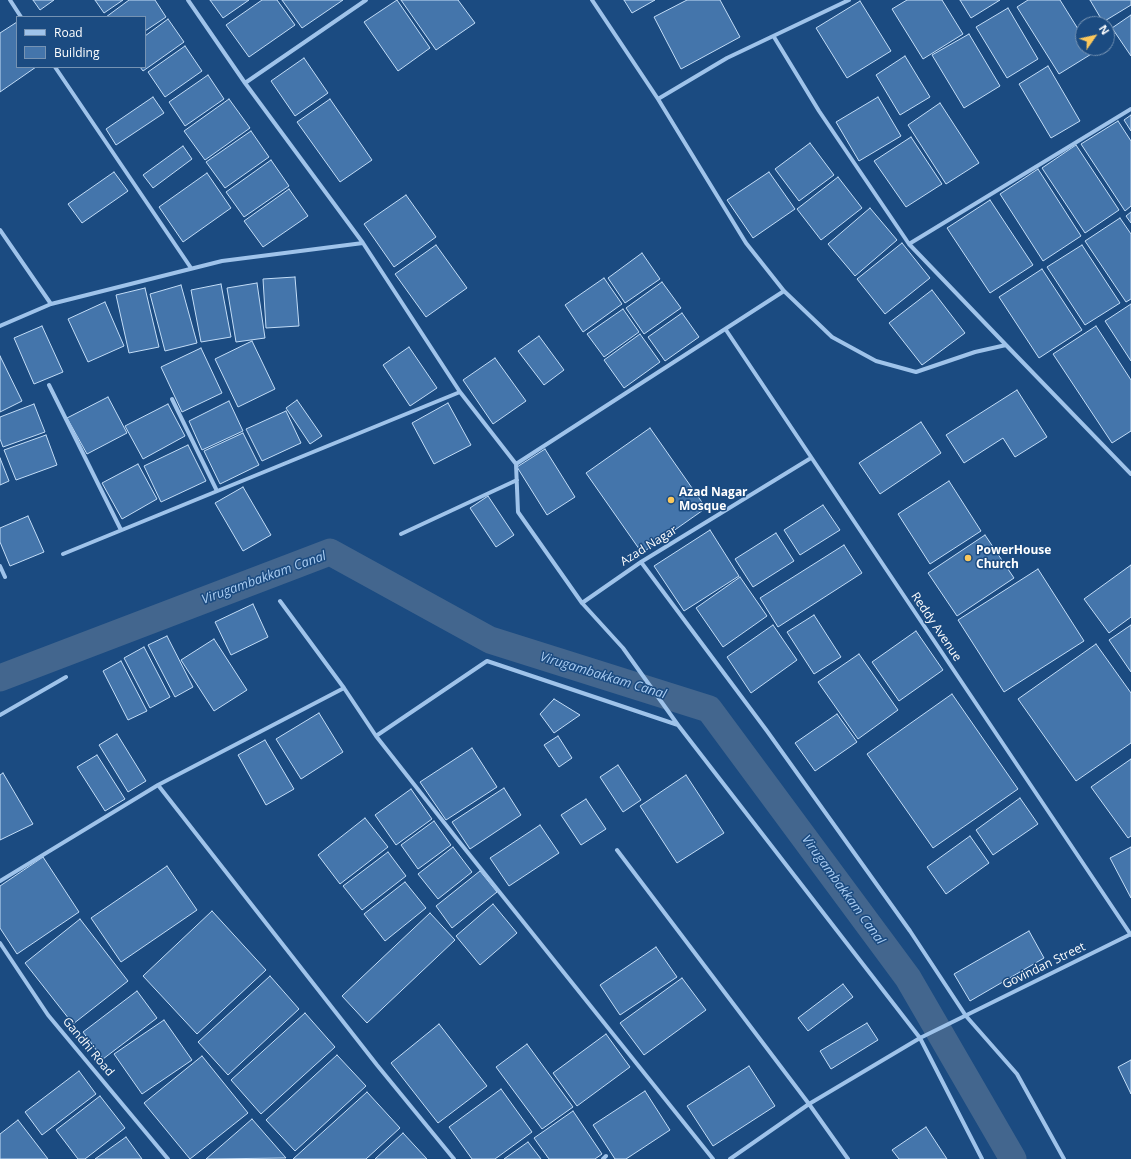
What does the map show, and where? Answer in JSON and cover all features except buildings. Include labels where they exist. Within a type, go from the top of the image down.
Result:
[{"type":"street","points":[[10,0],[21,16]]},
{"type":"street","points":[[188,0],[246,83],[363,244],[460,392],[516,464],[518,512],[582,603],[624,648],[678,726],[920,1038],[982,1159]]},
{"type":"street","points":[[246,83],[366,0]]},
{"type":"street","points":[[592,0],[658,99],[746,243],[784,290],[832,337],[876,361],[916,372],[975,352],[1006,345]]},
{"type":"street","points":[[658,99],[728,58],[849,0]]},
{"type":"street","points":[[774,37],[819,111],[909,244],[1131,473]]},
{"type":"street","points":[[56,68],[191,268]]},
{"type":"street","points":[[909,244],[1131,109]]},
{"type":"street","points":[[0,230],[51,304]]},
{"type":"street","points":[[0,326],[51,304],[191,268],[222,261],[363,244]]},
{"type":"street","points":[[516,464],[726,330],[784,290]]},
{"type":"street","name":"Reddy Avenue","points":[[726,330],[1131,935]]},
{"type":"street","points":[[49,385],[121,530]]},
{"type":"street","points":[[63,554],[460,392]]},
{"type":"street","points":[[172,399],[217,491]]},
{"type":"street","name":"Azad Nagar","points":[[582,603],[641,562],[811,458]]},
{"type":"street","points":[[401,534],[517,480]]},
{"type":"street","points":[[641,562],[767,730],[910,931],[966,1016],[1017,1074],[1064,1159]]},
{"type":"street","points":[[0,566],[5,577]]},
{"type":"street","points":[[280,601],[344,688],[376,736],[713,1159]]},
{"type":"street","points":[[376,736],[487,661],[678,726]]},
{"type":"street","points":[[0,715],[66,676]]},
{"type":"street","points":[[0,882],[158,785],[344,688]]},
{"type":"street","points":[[158,785],[377,1065],[454,1159]]},
{"type":"street","points":[[617,850],[809,1104],[848,1159]]},
{"type":"street","name":"Govindan Street","points":[[730,1159],[809,1104],[920,1038],[1131,935]]},
{"type":"street","name":"Gandhi Road","points":[[0,943],[48,1015],[168,1159]]},
{"type":"waterway","name":"Virugambakkam Canal","points":[[0,678],[330,552],[490,640],[709,709],[908,978],[1013,1159]]},
{"type":"place","name":"Azad Nagar Mosque","points":[[671,500]]},
{"type":"place","name":"PowerHouse Church","points":[[968,558]]}]
